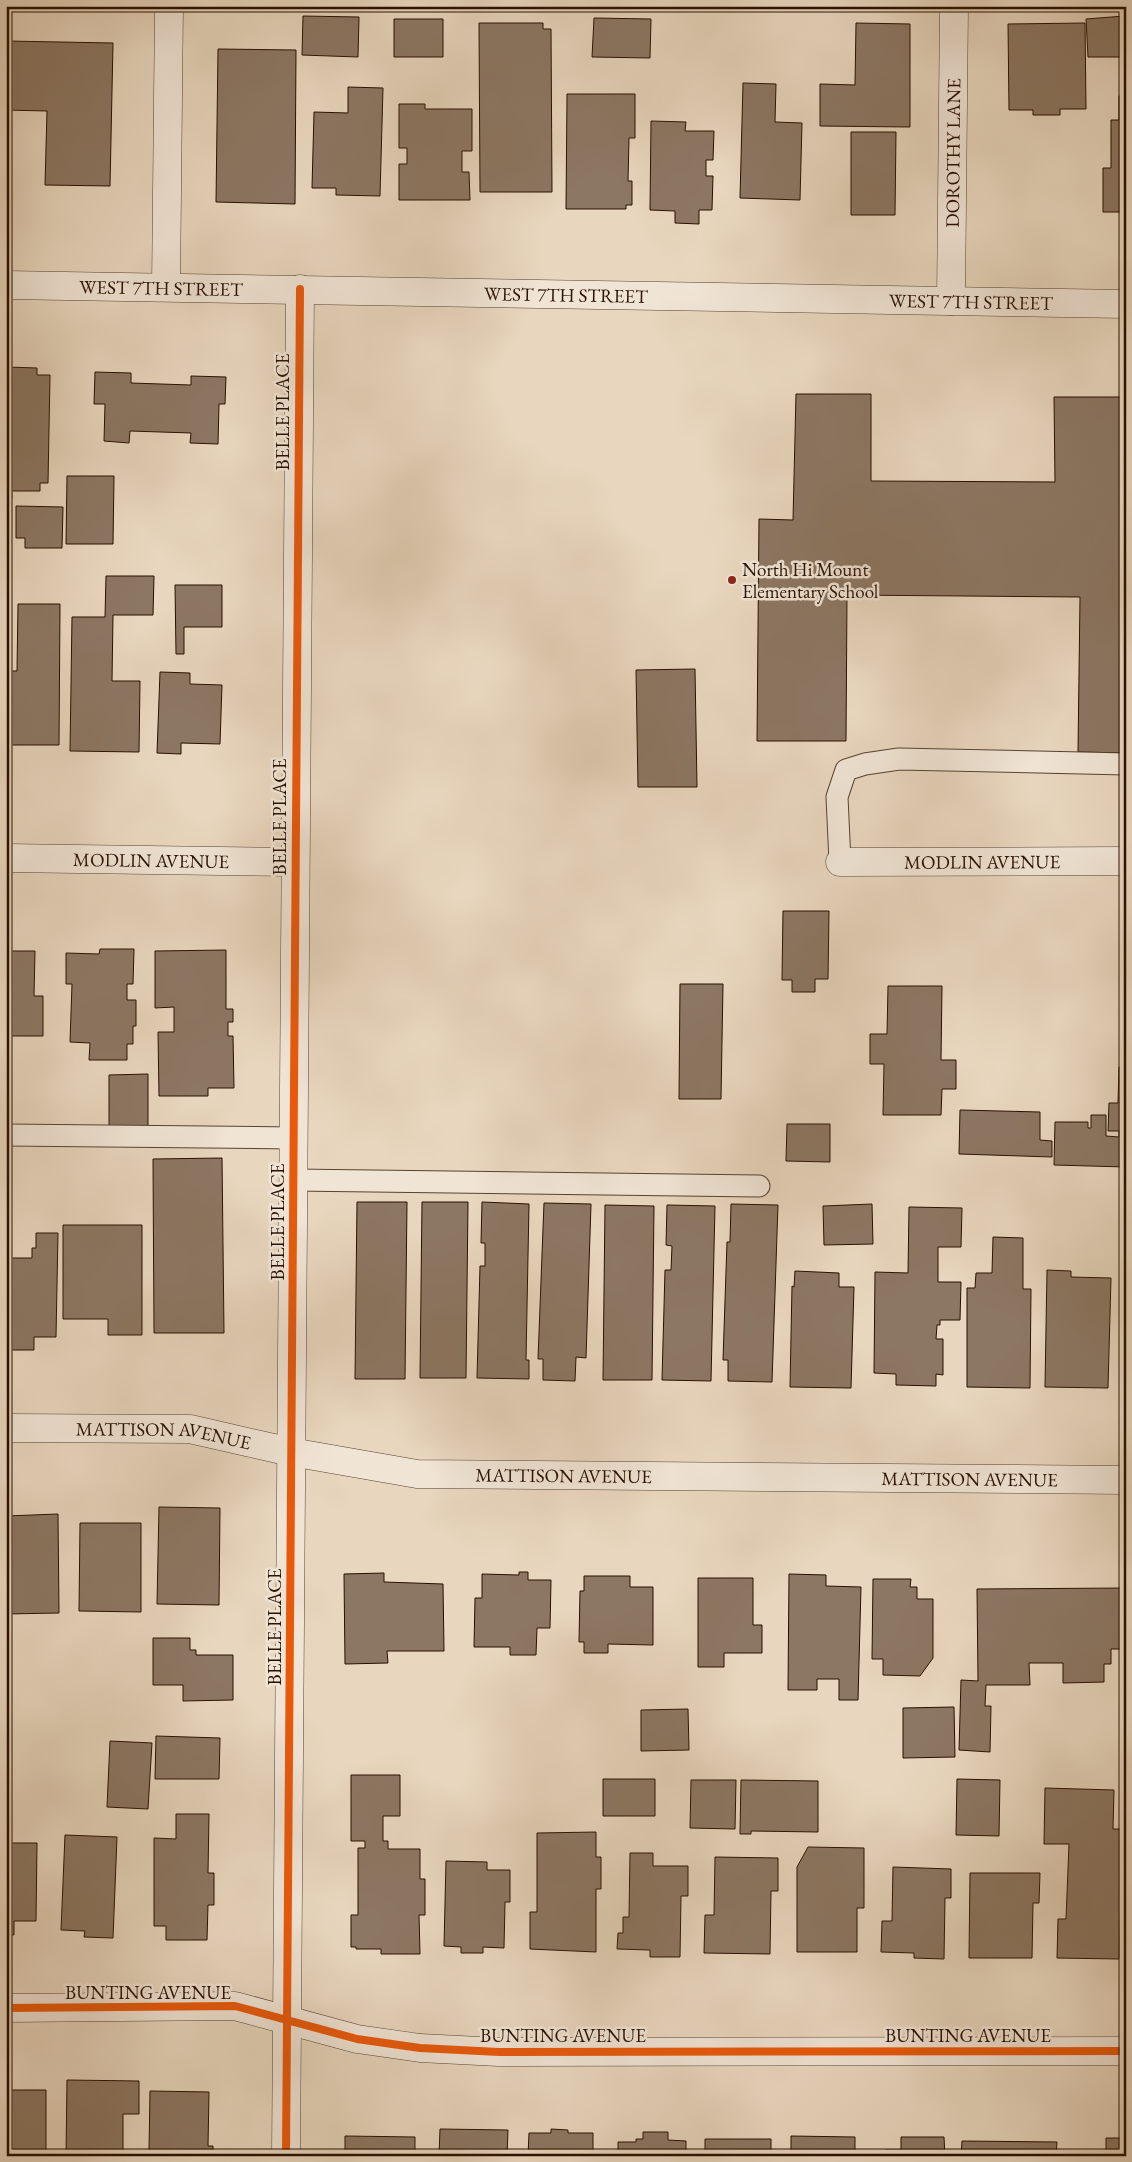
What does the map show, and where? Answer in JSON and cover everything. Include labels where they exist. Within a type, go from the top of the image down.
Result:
[{"type":"street","points":[[166,287],[169,6]]},
{"type":"street","name":"DOROTHY LANE","points":[[951,301],[954,6]]},
{"type":"street","name":"WEST 7TH STREET","points":[[6,285],[1126,304]]},
{"type":"street","name":"BELLE PLACE","points":[[286,2156],[300,289]]},
{"type":"street","name":"MODLIN AVENUE","points":[[6,858],[295,862]]},
{"type":"street","name":"MODLIN AVENUE","points":[[840,862],[1126,860]]},
{"type":"street","name":"MATTISON AVENUE","points":[[6,1428],[190,1429],[292,1452],[417,1474],[1126,1480]]},
{"type":"street","name":"BUNTING AVENUE","points":[[6,2008],[235,2006],[357,2040],[420,2048],[499,2052],[1126,2051]]},
{"type":"lane","points":[[840,862],[837,797],[846,770],[865,764],[899,759],[1126,764]]},
{"type":"lane","points":[[6,1135],[294,1138]]},
{"type":"lane","points":[[293,1180],[759,1186]]},
{"type":"building","points":[[303,16],[359,17],[358,57],[302,55]]},
{"type":"building","points":[[1124,16],[1126,57],[1088,57],[1086,19]]},
{"type":"building","points":[[594,18],[651,19],[650,58],[592,57]]},
{"type":"building","points":[[394,19],[443,19],[443,57],[394,57]]},
{"type":"building","points":[[479,23],[543,23],[543,29],[551,29],[552,192],[480,192]]},
{"type":"building","points":[[856,23],[910,24],[910,127],[820,126],[820,84],[855,85]]},
{"type":"building","points":[[1085,23],[1086,109],[1060,109],[1060,115],[1033,115],[1033,110],[1009,110],[1008,24]]},
{"type":"building","points":[[6,41],[113,43],[110,186],[45,185],[47,111],[6,110]]},
{"type":"building","points":[[218,49],[296,50],[295,204],[216,202]]},
{"type":"building","points":[[743,83],[776,84],[775,122],[802,123],[800,200],[740,198]]},
{"type":"building","points":[[348,87],[383,88],[380,196],[336,195],[336,188],[312,188],[314,112],[348,113]]},
{"type":"building","points":[[567,94],[635,94],[635,138],[629,138],[628,181],[632,181],[632,205],[626,205],[626,209],[566,209]]},
{"type":"building","points":[[1119,96],[1126,96],[1126,212],[1103,212],[1103,168],[1111,168],[1111,120],[1119,120]]},
{"type":"building","points":[[399,104],[425,104],[425,109],[472,109],[472,151],[462,151],[462,172],[469,172],[470,200],[399,200],[399,164],[407,164],[407,148],[399,148]]},
{"type":"building","points":[[651,121],[686,122],[685,131],[714,131],[713,160],[706,160],[706,176],[713,176],[712,210],[699,210],[699,224],[675,223],[675,211],[650,210]]},
{"type":"building","points":[[851,132],[896,132],[895,215],[851,215]]},
{"type":"building","points":[[6,367],[37,368],[37,375],[50,375],[48,483],[40,483],[40,491],[12,491],[12,498],[6,498]]},
{"type":"building","points":[[95,372],[131,373],[131,383],[191,385],[191,376],[226,377],[225,404],[219,404],[218,444],[190,443],[191,433],[130,431],[129,443],[104,441],[105,404],[94,404]]},
{"type":"building","points":[[796,394],[871,394],[871,481],[1055,482],[1054,397],[1125,397],[1126,753],[1078,752],[1080,597],[847,595],[846,741],[757,741],[759,519],[793,520]]},
{"type":"building","points":[[67,476],[114,476],[113,544],[66,544]]},
{"type":"building","points":[[16,506],[63,507],[62,548],[25,548],[25,538],[16,538]]},
{"type":"building","points":[[106,576],[154,576],[153,615],[113,615],[112,681],[140,681],[139,752],[70,751],[72,617],[105,617]]},
{"type":"building","points":[[175,585],[222,585],[222,627],[184,627],[184,654],[176,654]]},
{"type":"building","points":[[18,604],[60,604],[59,745],[7,745],[6,671],[17,671]]},
{"type":"building","points":[[695,669],[697,787],[638,787],[636,670]]},
{"type":"building","points":[[160,672],[190,673],[190,684],[222,685],[220,744],[181,743],[181,754],[157,753]]},
{"type":"building","points":[[783,911],[829,911],[828,979],[815,979],[815,992],[792,992],[792,980],[782,980]]},
{"type":"building","points":[[100,949],[134,949],[133,984],[127,984],[127,1000],[136,1000],[136,1026],[133,1026],[133,1044],[127,1044],[127,1060],[89,1060],[90,1043],[70,1042],[72,984],[66,984],[66,953],[99,954]]},
{"type":"building","points":[[226,950],[226,1009],[233,1009],[233,1022],[228,1022],[228,1036],[233,1036],[234,1088],[208,1088],[208,1096],[159,1096],[158,1032],[174,1032],[174,1007],[155,1008],[155,951]]},
{"type":"building","points":[[6,951],[35,951],[34,996],[43,996],[43,1036],[6,1036]]},
{"type":"building","points":[[680,984],[723,984],[721,1099],[679,1099]]},
{"type":"building","points":[[888,986],[942,986],[941,1060],[956,1060],[956,1089],[942,1089],[941,1115],[883,1115],[884,1064],[870,1064],[870,1034],[887,1034]]},
{"type":"building","points":[[1119,1067],[1126,1068],[1126,1167],[1054,1165],[1055,1122],[1088,1122],[1088,1128],[1091,1128],[1091,1115],[1106,1115],[1106,1136],[1119,1137],[1119,1131],[1108,1131],[1109,1103],[1118,1103]]},
{"type":"building","points":[[148,1074],[148,1126],[109,1126],[109,1075]]},
{"type":"building","points":[[960,1110],[1040,1112],[1040,1140],[1052,1141],[1052,1157],[959,1154]]},
{"type":"building","points":[[787,1124],[830,1124],[830,1162],[786,1161]]},
{"type":"building","points":[[222,1158],[224,1333],[154,1333],[153,1159]]},
{"type":"building","points":[[357,1202],[407,1202],[405,1379],[355,1379]]},
{"type":"building","points":[[422,1202],[468,1202],[466,1378],[420,1378]]},
{"type":"building","points":[[482,1202],[529,1204],[526,1360],[529,1360],[529,1379],[477,1378],[480,1266],[485,1266],[485,1243],[481,1243]]},
{"type":"building","points":[[544,1203],[591,1204],[586,1358],[576,1357],[575,1381],[543,1380],[543,1359],[538,1359]]},
{"type":"building","points":[[731,1204],[778,1205],[772,1382],[728,1381],[728,1360],[723,1360],[727,1242],[730,1242]]},
{"type":"building","points":[[872,1204],[873,1244],[824,1245],[823,1206]]},
{"type":"building","points":[[605,1205],[654,1206],[652,1380],[603,1380]]},
{"type":"building","points":[[667,1205],[715,1206],[711,1381],[662,1380],[665,1270],[671,1270],[672,1246],[666,1245]]},
{"type":"building","points":[[909,1207],[962,1208],[961,1247],[938,1247],[938,1282],[961,1282],[960,1320],[940,1320],[940,1325],[937,1325],[936,1339],[943,1339],[943,1375],[936,1374],[936,1386],[896,1385],[896,1374],[874,1373],[875,1272],[908,1273]]},
{"type":"building","points":[[63,1225],[142,1225],[142,1335],[108,1335],[108,1319],[63,1319]]},
{"type":"building","points":[[36,1233],[58,1233],[56,1337],[34,1337],[34,1350],[6,1350],[6,1258],[32,1258],[32,1248],[36,1248]]},
{"type":"building","points":[[993,1237],[1023,1238],[1023,1289],[1031,1289],[1030,1388],[967,1387],[967,1288],[975,1288],[976,1273],[992,1273]]},
{"type":"building","points":[[1047,1270],[1071,1271],[1071,1277],[1111,1278],[1108,1388],[1045,1387]]},
{"type":"building","points":[[795,1271],[839,1273],[839,1287],[854,1287],[851,1388],[790,1387],[792,1286],[794,1287]]},
{"type":"building","points":[[159,1507],[220,1508],[219,1605],[157,1604]]},
{"type":"building","points":[[58,1514],[59,1613],[6,1614],[6,1516]]},
{"type":"building","points":[[80,1523],[141,1523],[141,1612],[79,1611]]},
{"type":"building","points":[[519,1572],[528,1572],[528,1580],[551,1580],[550,1628],[537,1628],[536,1655],[510,1655],[510,1647],[474,1647],[475,1598],[482,1598],[482,1574],[519,1575]]},
{"type":"building","points":[[384,1573],[384,1582],[443,1584],[444,1651],[387,1651],[388,1663],[345,1664],[344,1574]]},
{"type":"building","points":[[789,1574],[826,1575],[826,1586],[861,1587],[858,1700],[839,1700],[839,1679],[817,1679],[817,1690],[788,1690]]},
{"type":"building","points":[[584,1576],[630,1576],[630,1587],[653,1587],[653,1645],[608,1644],[608,1653],[584,1653],[584,1642],[579,1642],[580,1591],[584,1591]]},
{"type":"building","points":[[698,1578],[753,1578],[753,1625],[762,1625],[762,1653],[724,1653],[724,1667],[698,1667]]},
{"type":"building","points":[[873,1579],[911,1579],[910,1587],[917,1587],[917,1599],[933,1599],[933,1658],[920,1676],[883,1675],[883,1659],[872,1659]]},
{"type":"building","points":[[1126,1588],[1126,1649],[1111,1649],[1111,1664],[1104,1664],[1104,1682],[1063,1683],[1063,1663],[1029,1663],[1030,1685],[986,1685],[985,1706],[991,1706],[990,1752],[959,1750],[961,1680],[978,1681],[977,1589]]},
{"type":"building","points":[[153,1638],[190,1638],[190,1650],[196,1650],[196,1655],[233,1655],[233,1700],[183,1701],[183,1685],[153,1685]]},
{"type":"building","points":[[954,1707],[955,1757],[903,1758],[903,1708]]},
{"type":"building","points":[[688,1709],[689,1750],[641,1751],[641,1710]]},
{"type":"building","points":[[156,1736],[220,1738],[219,1779],[155,1779]]},
{"type":"building","points":[[110,1741],[152,1743],[148,1809],[107,1807]]},
{"type":"building","points":[[351,1775],[400,1775],[400,1816],[383,1816],[383,1841],[388,1841],[388,1849],[420,1849],[420,1879],[425,1879],[425,1915],[419,1915],[420,1954],[381,1954],[381,1949],[356,1949],[356,1947],[351,1947],[351,1915],[358,1915],[358,1848],[365,1848],[365,1841],[351,1841]]},
{"type":"building","points":[[603,1779],[655,1779],[655,1816],[603,1816]]},
{"type":"building","points":[[957,1779],[1000,1780],[999,1836],[956,1835]]},
{"type":"building","points":[[691,1780],[736,1780],[735,1829],[690,1828]]},
{"type":"building","points":[[741,1780],[818,1781],[818,1832],[751,1831],[751,1834],[740,1834]]},
{"type":"building","points":[[1045,1788],[1114,1790],[1113,1829],[1123,1829],[1119,1959],[1057,1958],[1058,1919],[1066,1919],[1069,1844],[1044,1844]]},
{"type":"building","points":[[176,1814],[209,1814],[208,1873],[214,1873],[214,1905],[208,1905],[207,1940],[166,1940],[166,1926],[154,1926],[154,1838],[176,1839]]},
{"type":"building","points":[[596,1832],[596,1857],[601,1857],[601,1889],[596,1889],[596,1952],[530,1949],[530,1912],[537,1912],[537,1833]]},
{"type":"building","points":[[65,1835],[117,1837],[113,1938],[84,1937],[85,1931],[61,1930]]},
{"type":"building","points":[[6,1843],[37,1843],[36,1921],[14,1921],[14,1935],[6,1935]]},
{"type":"building","points":[[808,1847],[864,1848],[864,1908],[857,1908],[857,1952],[797,1952],[797,1867]]},
{"type":"building","points":[[630,1853],[653,1853],[653,1866],[688,1866],[688,1896],[681,1896],[680,1957],[650,1957],[650,1950],[617,1949],[618,1933],[623,1933],[623,1917],[629,1917]]},
{"type":"building","points":[[715,1857],[778,1858],[778,1891],[771,1891],[770,1954],[704,1953],[705,1915],[714,1915]]},
{"type":"building","points":[[446,1861],[487,1862],[487,1870],[510,1870],[510,1902],[505,1902],[504,1948],[483,1947],[483,1953],[461,1953],[461,1947],[444,1946]]},
{"type":"building","points":[[893,1867],[951,1869],[951,1898],[945,1898],[944,1959],[914,1958],[914,1953],[881,1952],[882,1921],[892,1921]]},
{"type":"building","points":[[970,1873],[1040,1873],[1039,1903],[1033,1903],[1032,1958],[969,1958]]},
{"type":"building","points":[[67,2080],[139,2081],[139,2114],[123,2114],[123,2156],[66,2156]]},
{"type":"building","points":[[6,2090],[46,2090],[46,2156],[6,2156]]},
{"type":"building","points":[[150,2091],[209,2092],[208,2146],[213,2146],[213,2156],[161,2156],[161,2151],[149,2151]]},
{"type":"building","points":[[440,2129],[508,2130],[507,2156],[439,2156]]},
{"type":"building","points":[[551,2129],[568,2130],[568,2133],[593,2133],[593,2156],[528,2156],[529,2133],[551,2133]]},
{"type":"building","points":[[643,2132],[668,2132],[668,2140],[686,2141],[686,2156],[618,2156],[618,2142],[636,2142],[636,2139],[643,2139]]},
{"type":"building","points":[[345,2136],[415,2137],[415,2156],[345,2156]]},
{"type":"building","points":[[791,2136],[855,2137],[855,2156],[791,2156]]},
{"type":"building","points":[[901,2137],[944,2137],[945,2156],[885,2156],[885,2150],[901,2150]]},
{"type":"building","points":[[1106,2138],[1126,2138],[1126,2156],[1106,2156]]},
{"type":"building","points":[[705,2139],[771,2139],[771,2156],[705,2156]]},
{"type":"building","points":[[962,2141],[1057,2142],[1056,2156],[961,2156]]},
{"type":"cycle path","points":[[286,2156],[300,289]]},
{"type":"cycle path","points":[[6,2008],[235,2006],[357,2039],[420,2048],[499,2052],[1126,2051]]},
{"type":"place","name":"North Hi Mount Elementary School","points":[[732,580]]}]
